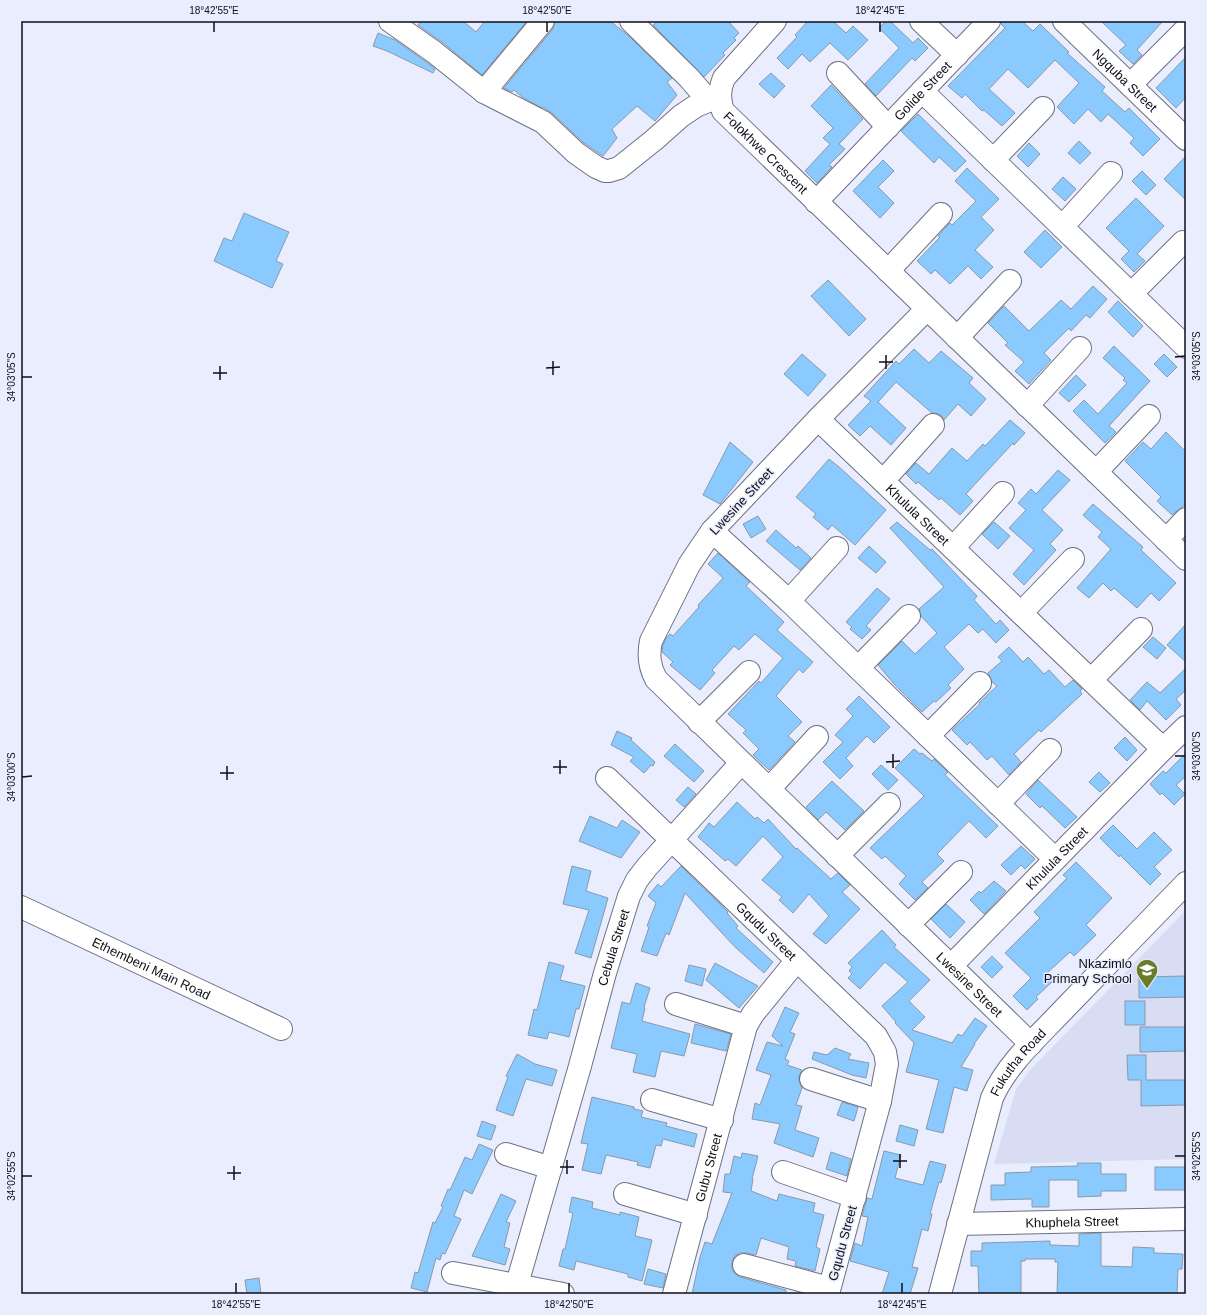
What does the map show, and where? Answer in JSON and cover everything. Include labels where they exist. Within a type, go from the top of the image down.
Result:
[{"type":"street","points":[[390,21],[434,52],[484,92],[543,122],[576,153],[596,167],[609,171],[619,168],[681,116],[714,99],[689,78],[631,21]]},
{"type":"street","points":[[484,92],[543,21]]},
{"type":"street","name":"Folokhwe Crescent","points":[[775,21],[724,78],[714,99],[720,103],[723,111],[1186,559]]},
{"type":"street","name":"Golide Street","points":[[921,21],[957,55]]},
{"type":"street","name":"Golide Street","points":[[816,202],[989,21]]},
{"type":"street","name":"Ngquba Street","points":[[1064,21],[1186,139]]},
{"type":"street","points":[[1130,85],[1186,29]]},
{"type":"street","name":"Golide Street","points":[[838,73],[888,127]]},
{"type":"street","points":[[922,91],[1186,347]]},
{"type":"street","points":[[993,160],[1043,108]]},
{"type":"street","points":[[1062,227],[1112,173]]},
{"type":"street","points":[[888,271],[941,214]]},
{"type":"street","points":[[1131,294],[1183,242]]},
{"type":"street","points":[[957,338],[1010,281]]},
{"type":"street","name":"Lwesine Street","points":[[927,309],[818,419],[712,530],[689,565],[651,641],[649,653],[650,665],[656,680],[1031,1044]]},
{"type":"street","points":[[1027,406],[1080,348]]},
{"type":"street","points":[[1096,472],[1149,416]]},
{"type":"street","name":"Khulula Street","points":[[818,419],[1163,749]]},
{"type":"street","name":"Khulula Street","points":[[883,482],[933,425]]},
{"type":"street","name":"Khulula Street","points":[[953,548],[1003,493]]},
{"type":"street","points":[[1166,540],[1186,519]]},
{"type":"street","points":[[712,530],[789,601],[1055,859]]},
{"type":"street","points":[[789,601],[837,548]]},
{"type":"street","points":[[1021,613],[1073,559]]},
{"type":"street","points":[[858,668],[909,616]]},
{"type":"street","points":[[1091,680],[1142,629]]},
{"type":"street","points":[[699,722],[749,672]]},
{"type":"street","points":[[928,736],[980,683]]},
{"type":"street","name":"Khulula Street","points":[[951,966],[1186,727]]},
{"type":"street","points":[[769,790],[818,737]]},
{"type":"street","points":[[998,804],[1050,750]]},
{"type":"street","name":"Cebula Street","points":[[518,1284],[605,973],[629,896],[637,880],[647,867],[741,763]]},
{"type":"street","name":"Gqudu Street","points":[[607,778],[880,1040],[885,1052],[887,1064],[880,1101],[829,1291],[744,1265]]},
{"type":"street","points":[[837,856],[889,804]]},
{"type":"street","points":[[908,925],[961,872]]},
{"type":"street","name":"Fukutha Road","points":[[940,1294],[992,1098],[1004,1075],[1031,1044],[1186,883]]},
{"type":"street","name":"Ethembeni Main Road","points":[[21,907],[281,1029]]},
{"type":"street","name":"Gubu Street","points":[[674,1294],[722,1120],[746,1026],[753,1014],[797,960]]},
{"type":"street","points":[[676,1004],[746,1026]]},
{"type":"street","points":[[810,1079],[880,1101]]},
{"type":"street","name":"Gubu Street","points":[[652,1100],[722,1120]]},
{"type":"street","points":[[506,1154],[551,1168]]},
{"type":"street","name":"Gqudu Street","points":[[783,1172],[854,1197]]},
{"type":"street","name":"Gubu Street","points":[[625,1194],[696,1215]]},
{"type":"street","name":"Khuphela Street","points":[[958,1224],[1186,1219]]},
{"type":"street","points":[[453,1272],[563,1294]]},
{"type":"shaded area","name":"Nkazimlo Primary School","points":[[1186,910],[1186,1159],[994,1164],[1016,1089],[1030,1070]]},
{"type":"building","points":[[421,21],[463,21],[476,32],[485,21],[527,21],[482,75],[442,42],[418,25]]},
{"type":"building","points":[[555,21],[610,21],[630,37],[672,78],[667,82],[677,95],[655,121],[637,106],[612,129],[617,138],[603,156],[584,143],[552,113],[522,97],[514,90],[512,92],[504,88],[553,29]]},
{"type":"building","points":[[658,21],[728,21],[739,33],[734,38],[736,40],[723,53],[725,55],[704,77],[653,25]]},
{"type":"building","points":[[808,21],[833,21],[846,33],[853,26],[868,40],[848,60],[830,43],[810,62],[802,54],[788,69],[777,58],[797,37],[795,35]]},
{"type":"building","points":[[886,21],[890,21],[913,43],[918,38],[928,48],[915,61],[912,58],[876,96],[865,84],[899,48],[879,28]]},
{"type":"building","points":[[1001,21],[1022,21],[1033,31],[1040,24],[1069,52],[1067,53],[1105,87],[1102,91],[1125,112],[1129,108],[1160,139],[1143,156],[1130,143],[1134,138],[1108,114],[1101,122],[1088,109],[1074,124],[1057,107],[1079,83],[1055,60],[1028,88],[1008,69],[989,89],[1015,113],[1002,126],[984,110],[982,111],[965,94],[962,98],[948,86],[1005,28],[1001,24]]},
{"type":"building","points":[[1101,21],[1163,21],[1137,50],[1142,55],[1133,64],[1119,51],[1126,45]]},
{"type":"building","points":[[378,33],[395,40],[426,62],[435,69],[433,73],[373,46]]},
{"type":"building","points":[[1186,57],[1186,97],[1176,108],[1156,88]]},
{"type":"building","points":[[771,73],[785,86],[774,98],[759,84]]},
{"type":"building","points":[[831,85],[863,119],[839,144],[845,149],[829,165],[832,167],[817,183],[805,171],[830,144],[823,138],[833,128],[811,106]]},
{"type":"building","points":[[918,114],[966,161],[955,172],[939,157],[934,163],[901,131]]},
{"type":"building","points":[[1079,141],[1091,153],[1080,164],[1068,153]]},
{"type":"building","points":[[1029,143],[1040,154],[1028,167],[1017,156]]},
{"type":"building","points":[[1186,156],[1186,200],[1164,179]]},
{"type":"building","points":[[883,160],[894,171],[878,187],[894,203],[880,218],[853,191]]},
{"type":"building","points":[[967,168],[999,199],[981,217],[994,230],[975,250],[993,267],[981,279],[968,266],[950,284],[935,270],[931,274],[917,261],[940,237],[938,236],[949,224],[950,223],[952,225],[976,201],[955,181]]},
{"type":"building","points":[[1142,171],[1156,185],[1146,195],[1132,181]]},
{"type":"building","points":[[1063,177],[1076,189],[1065,201],[1052,189]]},
{"type":"building","points":[[1136,198],[1164,226],[1137,254],[1145,261],[1134,272],[1121,259],[1129,251],[1106,228]]},
{"type":"building","points":[[244,213],[289,232],[276,261],[283,264],[272,288],[214,261],[224,238],[232,241]]},
{"type":"building","points":[[1045,230],[1062,247],[1041,268],[1024,252]]},
{"type":"building","points":[[828,280],[866,319],[849,336],[811,296]]},
{"type":"building","points":[[1093,286],[1107,299],[1090,318],[1086,315],[1071,331],[1069,328],[1044,353],[1051,360],[1029,384],[1015,371],[1024,362],[1005,345],[1008,343],[988,323],[1004,306],[1029,331],[1061,300],[1071,309]]},
{"type":"building","points":[[1118,301],[1143,326],[1133,337],[1108,312]]},
{"type":"building","points":[[1114,346],[1150,381],[1109,426],[1116,432],[1105,443],[1073,411],[1084,400],[1098,414],[1127,383],[1123,380],[1125,378],[1103,358]]},
{"type":"building","points":[[914,349],[929,363],[941,351],[973,378],[969,383],[986,399],[971,416],[958,404],[944,420],[941,415],[932,413],[896,382],[878,402],[906,428],[891,445],[870,426],[860,436],[848,425],[871,401],[864,396],[896,361],[899,364]]},
{"type":"building","points":[[802,354],[826,375],[808,396],[784,374]]},
{"type":"building","points":[[1164,354],[1177,367],[1167,377],[1154,364]]},
{"type":"building","points":[[1076,375],[1086,385],[1069,402],[1059,393]]},
{"type":"building","points":[[1010,420],[1025,433],[1014,445],[1013,443],[966,494],[973,501],[960,515],[941,498],[939,500],[918,482],[916,484],[906,474],[916,463],[929,474],[952,448],[967,461],[983,444],[985,446]]},
{"type":"building","points":[[1166,432],[1186,452],[1186,504],[1172,515],[1157,501],[1161,497],[1125,461],[1143,442],[1151,449]]},
{"type":"building","points":[[730,442],[753,462],[720,504],[703,495]]},
{"type":"building","points":[[829,459],[886,510],[855,545],[832,525],[828,530],[813,517],[816,514],[796,497]]},
{"type":"building","points":[[1058,470],[1070,480],[1042,510],[1063,530],[1050,544],[1056,550],[1024,585],[1013,574],[1034,550],[1009,528],[1026,510],[1018,503],[1031,489],[1036,494]]},
{"type":"building","points":[[1093,504],[1143,547],[1141,550],[1176,583],[1159,601],[1151,593],[1137,608],[1114,588],[1111,591],[1103,583],[1089,598],[1077,588],[1111,549],[1098,537],[1102,532],[1083,515]]},
{"type":"building","points":[[758,516],[766,529],[751,538],[743,524]]},
{"type":"building","points":[[897,522],[930,550],[932,549],[977,596],[974,600],[996,624],[1000,620],[1009,630],[996,643],[983,629],[978,633],[969,624],[944,647],[964,669],[948,685],[951,688],[936,702],[934,701],[922,712],[894,684],[878,665],[902,641],[915,654],[937,633],[921,616],[919,609],[944,587],[890,528]]},
{"type":"building","points":[[994,522],[1010,536],[998,549],[982,534]]},
{"type":"building","points":[[776,530],[796,548],[798,546],[811,558],[800,570],[766,541]]},
{"type":"building","points":[[869,546],[886,562],[876,573],[858,558]]},
{"type":"building","points":[[718,553],[750,582],[746,586],[784,622],[777,630],[813,662],[803,673],[799,669],[776,696],[802,722],[788,736],[795,742],[769,770],[753,755],[759,749],[743,733],[746,730],[728,714],[759,681],[761,683],[783,658],[755,634],[739,650],[734,646],[712,670],[715,673],[700,690],[670,665],[673,662],[662,652],[666,638],[670,634],[673,636],[699,607],[698,605],[723,578],[708,564]]},
{"type":"building","points":[[877,588],[890,599],[866,626],[871,630],[862,639],[850,629],[852,627],[846,622]]},
{"type":"building","points":[[1186,624],[1186,662],[1167,645]]},
{"type":"building","points":[[1153,637],[1166,648],[1157,659],[1143,647]]},
{"type":"building","points":[[1009,647],[1023,662],[1028,657],[1044,674],[1049,670],[1065,687],[1073,680],[1082,689],[1080,691],[1082,694],[1041,732],[1039,730],[1014,754],[1021,762],[1009,775],[992,756],[987,760],[970,742],[967,745],[952,730],[997,686],[992,682],[988,673],[1002,661],[998,657]]},
{"type":"building","points":[[1186,668],[1186,690],[1176,699],[1181,705],[1166,720],[1147,701],[1140,710],[1130,700],[1147,682],[1160,693]]},
{"type":"building","points":[[859,696],[890,727],[874,743],[867,736],[846,758],[853,766],[840,779],[823,762],[843,742],[835,735],[853,716],[846,709]]},
{"type":"building","points":[[617,731],[632,738],[631,740],[655,762],[653,766],[651,765],[644,773],[630,761],[634,757],[611,745]]},
{"type":"building","points":[[1125,737],[1137,750],[1127,761],[1114,748]]},
{"type":"building","points":[[675,744],[704,771],[694,782],[664,756]]},
{"type":"building","points":[[914,749],[932,761],[934,759],[948,772],[945,775],[998,826],[986,838],[969,821],[937,854],[944,861],[922,882],[928,888],[915,900],[899,884],[906,876],[885,856],[882,859],[870,848],[924,796],[895,768]]},
{"type":"building","points":[[1186,753],[1186,776],[1176,785],[1185,794],[1174,805],[1162,793],[1160,795],[1150,784],[1163,771],[1166,773]]},
{"type":"building","points":[[881,765],[898,780],[888,790],[872,774]]},
{"type":"building","points":[[1099,772],[1110,783],[1100,792],[1089,782]]},
{"type":"building","points":[[1038,780],[1077,817],[1065,828],[1042,806],[1040,808],[1026,794]]},
{"type":"building","points":[[832,781],[864,811],[845,830],[826,812],[818,820],[806,807]]},
{"type":"building","points":[[688,787],[696,794],[684,807],[676,800]]},
{"type":"building","points":[[737,802],[755,819],[757,817],[764,823],[768,819],[796,849],[797,848],[831,879],[838,873],[850,885],[842,892],[860,909],[826,944],[813,934],[829,916],[809,894],[793,913],[779,900],[782,897],[762,880],[783,857],[763,836],[736,866],[728,859],[725,861],[698,837],[709,823],[714,827]]},
{"type":"building","points":[[590,816],[617,828],[622,820],[640,832],[621,858],[579,841]]},
{"type":"building","points":[[1113,825],[1137,849],[1154,832],[1172,850],[1154,867],[1161,874],[1150,885],[1120,855],[1119,857],[1100,838]]},
{"type":"building","points":[[1021,846],[1035,859],[1025,869],[1021,865],[1011,875],[1001,865]]},
{"type":"building","points":[[1076,862],[1112,898],[1086,925],[1096,935],[1074,956],[1070,952],[1047,973],[1054,980],[1036,997],[1038,999],[1027,1010],[1013,996],[1031,978],[1005,953],[1040,918],[1034,912],[1067,878],[1063,875]]},
{"type":"building","points":[[572,866],[591,871],[586,891],[608,898],[591,958],[575,953],[589,910],[563,904]]},
{"type":"building","points":[[681,866],[728,912],[727,913],[738,926],[736,928],[773,962],[764,973],[735,947],[685,893],[669,935],[666,933],[657,956],[641,951],[649,927],[647,926],[656,903],[648,896],[658,884],[661,887]]},
{"type":"building","points":[[994,881],[1006,891],[984,914],[970,900],[979,891],[981,893]]},
{"type":"building","points":[[946,904],[965,922],[950,938],[931,919]]},
{"type":"building","points":[[882,930],[896,945],[894,947],[930,980],[909,1001],[925,1017],[912,1030],[952,1043],[958,1034],[962,1036],[975,1018],[987,1026],[974,1044],[961,1067],[973,1070],[967,1091],[954,1087],[943,1133],[926,1129],[939,1080],[906,1072],[914,1043],[895,1023],[896,1022],[882,1006],[908,982],[885,962],[860,989],[848,978],[852,974],[849,971],[852,967],[848,963]]},
{"type":"building","points":[[992,956],[1003,967],[992,978],[981,967]]},
{"type":"building","points":[[549,962],[564,966],[560,980],[585,986],[579,1009],[576,1009],[569,1037],[549,1032],[547,1039],[528,1035],[534,1009],[537,1010]]},
{"type":"building","points":[[715,963],[758,986],[739,1008],[706,980]]},
{"type":"building","points":[[689,965],[706,969],[702,986],[685,981]]},
{"type":"building","points":[[1186,976],[1186,997],[1139,998],[1139,977]]},
{"type":"building","points":[[636,983],[650,988],[644,1007],[642,1021],[690,1034],[684,1056],[661,1051],[655,1077],[633,1072],[637,1054],[611,1048],[622,1002],[630,1004]]},
{"type":"building","points":[[1125,1001],[1145,1001],[1145,1025],[1125,1025]]},
{"type":"building","points":[[785,1007],[799,1013],[790,1032],[795,1034],[785,1059],[789,1061],[787,1065],[802,1070],[799,1076],[799,1081],[802,1088],[796,1105],[802,1106],[795,1130],[819,1138],[813,1157],[774,1143],[780,1124],[752,1119],[755,1103],[760,1105],[771,1075],[756,1070],[767,1042],[783,1046],[772,1036]]},
{"type":"building","points":[[695,1024],[731,1034],[726,1051],[691,1043]]},
{"type":"building","points":[[1140,1027],[1186,1027],[1186,1051],[1140,1052]]},
{"type":"building","points":[[835,1048],[851,1054],[848,1059],[869,1063],[866,1078],[852,1075],[812,1059],[814,1052],[827,1055]]},
{"type":"building","points":[[517,1054],[535,1064],[557,1070],[552,1086],[526,1079],[513,1116],[496,1110],[508,1077],[506,1076]]},
{"type":"building","points":[[1127,1055],[1146,1055],[1146,1080],[1186,1080],[1186,1105],[1141,1106],[1141,1080],[1128,1080]]},
{"type":"building","points":[[592,1097],[634,1107],[634,1109],[643,1111],[641,1117],[667,1123],[666,1126],[697,1134],[694,1147],[663,1139],[661,1146],[656,1145],[650,1168],[637,1165],[638,1162],[606,1155],[601,1174],[582,1170],[588,1144],[581,1143]]},
{"type":"building","points":[[842,1102],[858,1107],[854,1121],[837,1115]]},
{"type":"building","points":[[482,1121],[496,1126],[491,1140],[477,1136]]},
{"type":"building","points":[[900,1125],[918,1130],[914,1146],[896,1141]]},
{"type":"building","points":[[479,1144],[493,1150],[472,1194],[464,1190],[454,1216],[461,1219],[445,1254],[442,1253],[440,1260],[436,1258],[427,1292],[411,1288],[415,1272],[418,1273],[433,1222],[435,1223],[443,1207],[441,1206],[448,1189],[450,1190],[465,1157],[472,1160]]},
{"type":"building","points":[[884,1151],[901,1155],[895,1178],[923,1185],[930,1161],[946,1165],[941,1183],[939,1182],[930,1214],[932,1214],[928,1231],[922,1229],[912,1267],[918,1268],[910,1294],[882,1294],[889,1272],[850,1261],[855,1243],[862,1246],[868,1217],[862,1216],[867,1198],[872,1199]]},
{"type":"building","points":[[831,1152],[851,1159],[847,1176],[826,1169]]},
{"type":"building","points":[[742,1153],[758,1156],[752,1179],[751,1191],[777,1201],[779,1194],[815,1203],[813,1212],[824,1215],[816,1247],[820,1249],[815,1271],[795,1266],[796,1261],[787,1259],[789,1247],[761,1238],[756,1255],[740,1253],[735,1256],[732,1261],[732,1269],[735,1274],[740,1277],[786,1290],[786,1294],[692,1294],[700,1257],[705,1242],[712,1244],[732,1193],[723,1192],[725,1174],[730,1174],[734,1156],[741,1158]]},
{"type":"building","points":[[1077,1163],[1101,1163],[1101,1174],[1126,1174],[1126,1191],[1101,1191],[1101,1196],[1078,1197],[1078,1180],[1049,1180],[1049,1207],[1032,1207],[1032,1199],[991,1200],[991,1185],[1005,1185],[1005,1173],[1031,1172],[1031,1167],[1078,1166]]},
{"type":"building","points":[[1155,1167],[1186,1167],[1186,1190],[1155,1190]]},
{"type":"building","points":[[501,1194],[516,1201],[506,1222],[510,1223],[504,1247],[510,1249],[505,1265],[472,1256]]},
{"type":"building","points":[[572,1197],[593,1202],[592,1208],[620,1215],[620,1212],[639,1217],[635,1236],[652,1240],[642,1281],[628,1277],[628,1274],[576,1261],[574,1270],[559,1266],[563,1249],[565,1249],[573,1213],[569,1212]]},
{"type":"building","points":[[1101,1233],[1101,1266],[1132,1267],[1133,1247],[1154,1248],[1154,1253],[1183,1254],[1182,1269],[1178,1269],[1177,1294],[1057,1294],[1058,1262],[1055,1262],[1055,1259],[1025,1259],[1025,1261],[1021,1261],[1021,1294],[979,1294],[978,1266],[971,1266],[971,1251],[982,1251],[982,1243],[1050,1241],[1050,1245],[1079,1246],[1079,1234]]},
{"type":"building","points":[[648,1269],[666,1274],[663,1288],[644,1284]]},
{"type":"building","points":[[259,1278],[261,1294],[247,1294],[245,1280]]},
{"type":"place","name":"Nkazimlo Primary School","points":[[1147,990]]}]
